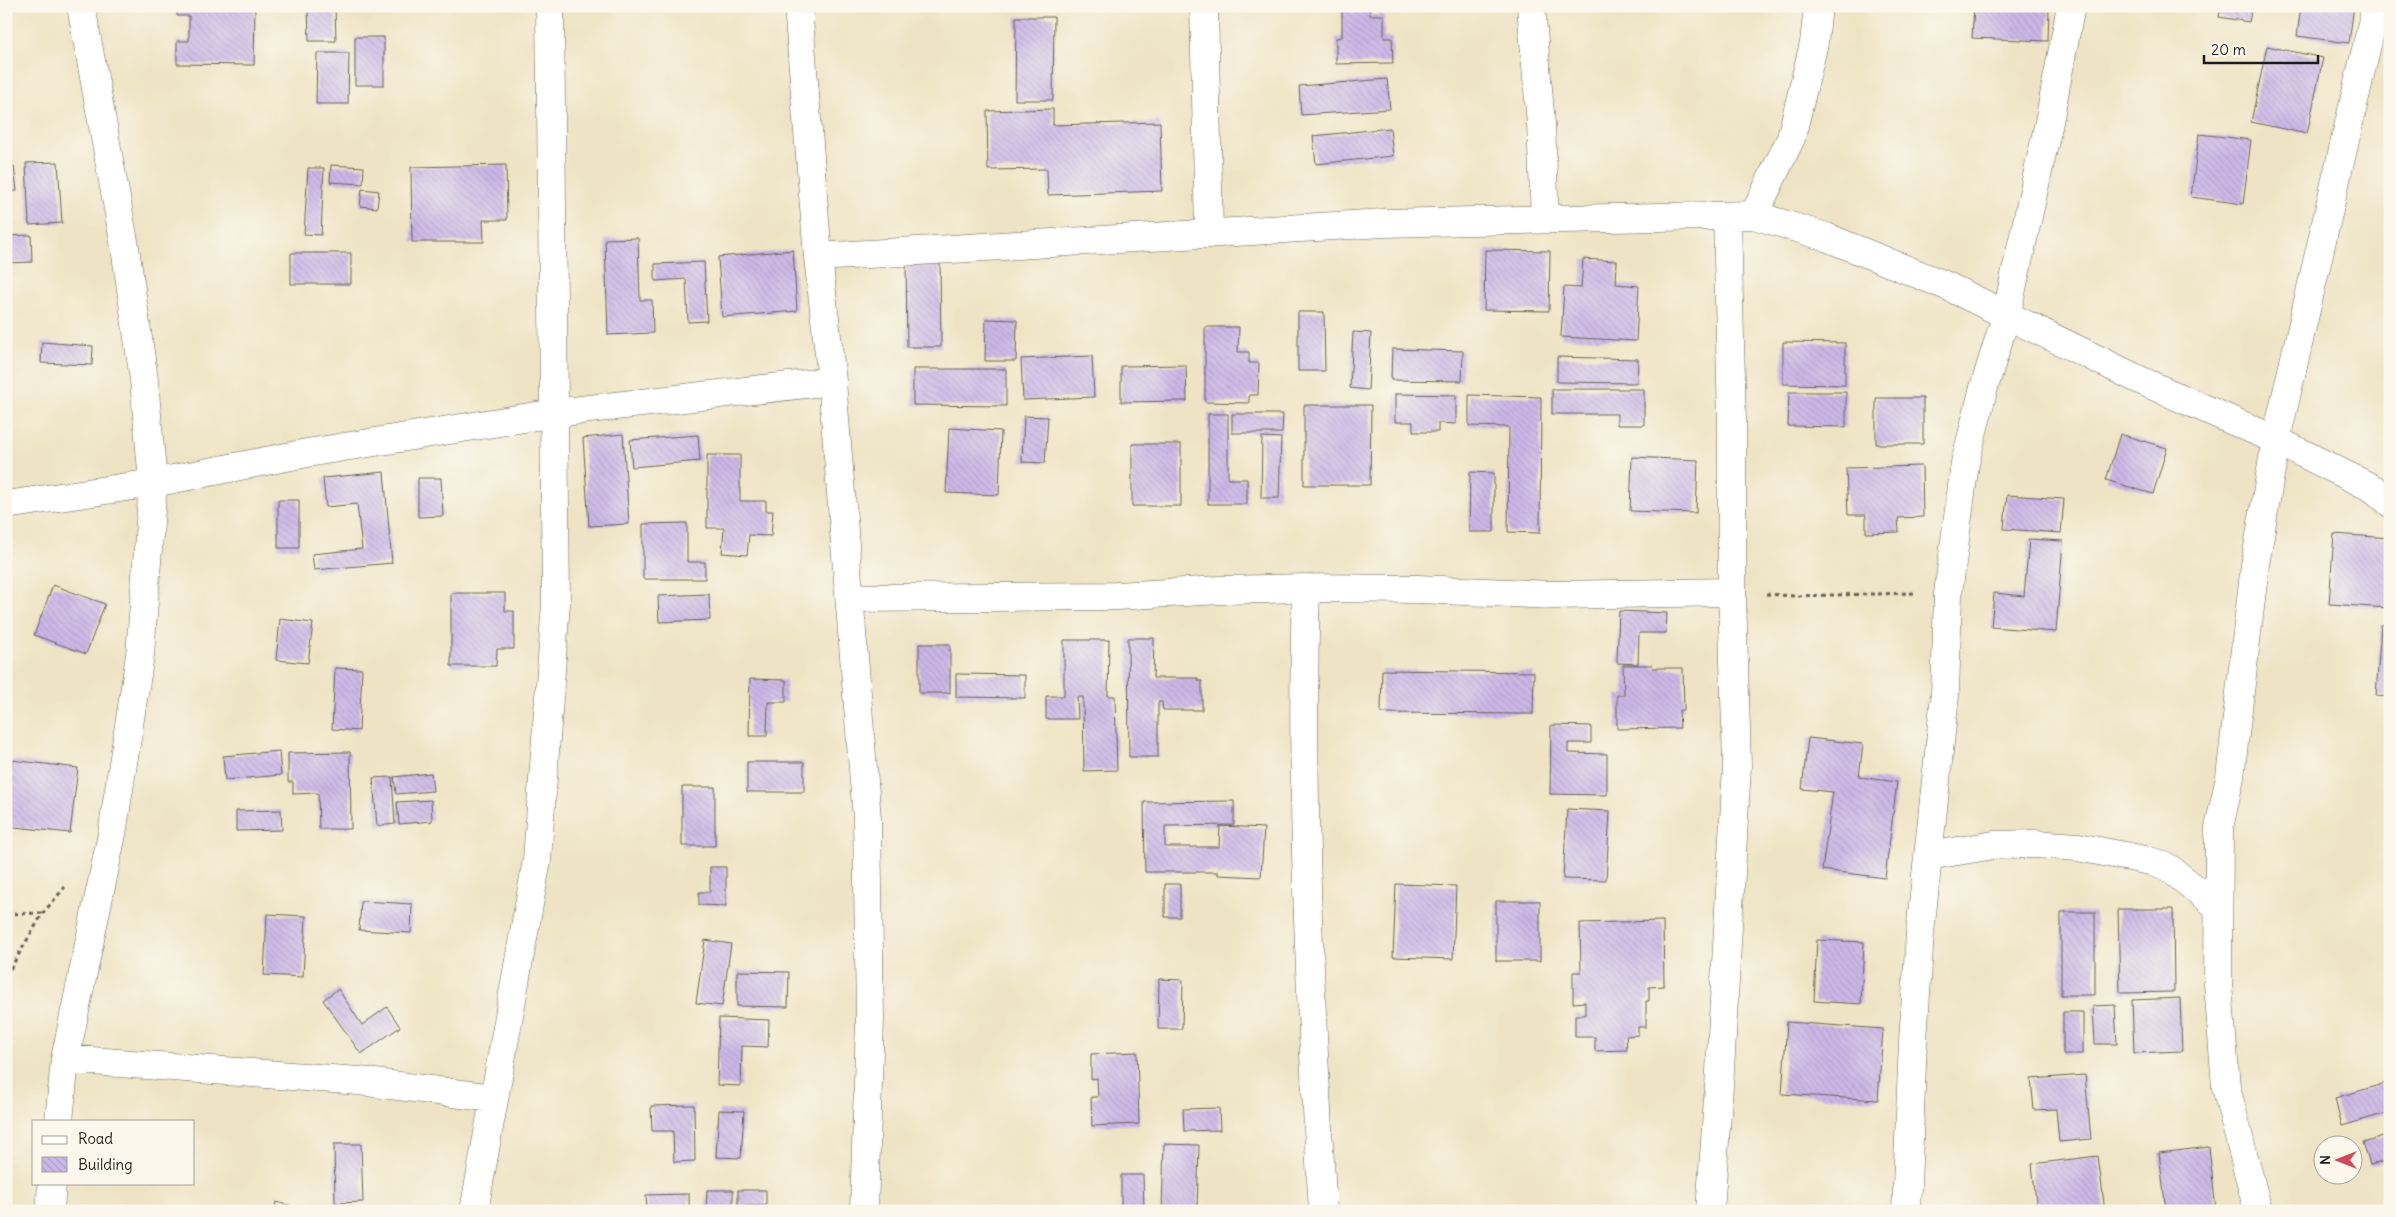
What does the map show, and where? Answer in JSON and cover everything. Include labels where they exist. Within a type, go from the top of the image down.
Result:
[{"type":"street","points":[[59,1120],[65,1059],[112,834],[140,655],[153,483],[144,380],[125,247],[81,6]]},
{"type":"street","points":[[474,1211],[537,860],[556,603],[550,6]]},
{"type":"street","points":[[798,6],[818,257],[832,381],[867,819],[870,1019],[864,1211]]},
{"type":"street","points":[[1204,6],[1209,234]]},
{"type":"street","points":[[1530,6],[1542,124],[1545,219]]},
{"type":"street","points":[[1754,215],[1791,138],[1814,43],[1818,6]]},
{"type":"street","points":[[1906,1211],[1913,1041],[1920,933],[1945,695],[1948,594],[1966,463],[1983,391],[2006,316],[2049,122],[2071,6]]},
{"type":"street","points":[[2258,1211],[2226,1087],[2218,984],[2219,828],[2230,776],[2255,565],[2276,440],[2376,6]]},
{"type":"street","points":[[818,257],[1384,223],[1754,215],[1826,236],[1947,286],[2151,385],[2276,440],[2374,489],[2390,503]]},
{"type":"street","points":[[1710,1211],[1720,1071],[1736,766],[1732,592],[1732,420],[1726,216]]},
{"type":"street","points":[[6,504],[153,483],[307,453],[555,413],[832,381]]},
{"type":"street","points":[[850,598],[1116,596],[1220,590],[1306,588],[1418,589],[1553,595],[1732,592]]},
{"type":"street","points":[[1306,588],[1302,708],[1306,913],[1323,1211]]},
{"type":"street","points":[[1928,856],[1994,844],[2078,847],[2150,861],[2169,868],[2217,906]]},
{"type":"street","points":[[65,1059],[359,1081],[494,1098]]},
{"type":"street","points":[[50,1211],[52,1184]]},
{"type":"path","points":[[1732,592],[1794,596],[1948,594]]},
{"type":"path","points":[[6,976],[42,913],[68,884]]},
{"type":"path","points":[[6,914],[42,913]]},
{"type":"building","points":[[177,6],[255,6],[254,65],[177,64],[177,41],[189,41],[189,16],[177,16]]},
{"type":"building","points":[[308,6],[335,6],[336,41],[309,41]]},
{"type":"building","points":[[1342,6],[1369,6],[1370,15],[1384,15],[1384,38],[1392,38],[1393,63],[1336,64],[1336,38],[1342,37]]},
{"type":"building","points":[[1974,6],[2049,6],[2048,41],[1972,38]]},
{"type":"building","points":[[2221,6],[2252,6],[2249,22],[2219,17]]},
{"type":"building","points":[[2301,6],[2354,6],[2349,43],[2297,36]]},
{"type":"building","points":[[1016,17],[1054,17],[1053,100],[1015,100]]},
{"type":"building","points":[[355,37],[384,37],[384,85],[355,85]]},
{"type":"building","points":[[2267,46],[2323,58],[2307,134],[2251,122]]},
{"type":"building","points":[[317,53],[349,53],[348,104],[316,104]]},
{"type":"building","points":[[1387,79],[1390,109],[1301,115],[1299,86]]},
{"type":"building","points":[[1053,109],[1053,125],[1160,122],[1162,191],[1048,195],[1047,169],[988,170],[987,111]]},
{"type":"building","points":[[1390,128],[1393,156],[1316,164],[1313,136]]},
{"type":"building","points":[[2199,134],[2251,140],[2243,204],[2191,197]]},
{"type":"building","points":[[58,162],[62,223],[29,225],[26,163]]},
{"type":"building","points":[[331,165],[364,167],[363,184],[330,182]]},
{"type":"building","points":[[506,165],[507,220],[483,220],[484,242],[412,242],[411,167]]},
{"type":"building","points":[[14,166],[17,191],[6,192],[6,167]]},
{"type":"building","points":[[308,168],[324,168],[321,235],[304,234]]},
{"type":"building","points":[[362,189],[379,191],[377,208],[360,206]]},
{"type":"building","points":[[31,235],[32,262],[6,263],[6,236]]},
{"type":"building","points":[[638,238],[640,300],[652,300],[653,333],[608,335],[605,239]]},
{"type":"building","points":[[793,250],[797,311],[722,317],[718,257]]},
{"type":"building","points":[[1485,250],[1550,251],[1549,311],[1484,310]]},
{"type":"building","points":[[291,253],[351,253],[351,284],[291,284]]},
{"type":"building","points":[[906,259],[940,259],[941,347],[907,347]]},
{"type":"building","points":[[1583,259],[1617,261],[1616,284],[1639,286],[1636,341],[1561,337],[1564,287],[1581,288]]},
{"type":"building","points":[[704,262],[707,321],[688,322],[686,279],[655,281],[655,264]]},
{"type":"building","points":[[1298,312],[1324,312],[1325,371],[1298,371]]},
{"type":"building","points":[[986,319],[1017,320],[1016,361],[985,361]]},
{"type":"building","points":[[1205,327],[1239,327],[1238,352],[1249,352],[1249,363],[1259,363],[1258,395],[1249,395],[1249,403],[1205,402]]},
{"type":"building","points":[[1353,332],[1371,333],[1368,390],[1350,388]]},
{"type":"building","points":[[42,342],[93,346],[92,365],[41,363]]},
{"type":"building","points":[[1783,342],[1845,343],[1845,385],[1783,384]]},
{"type":"building","points":[[1392,349],[1463,351],[1462,381],[1391,380]]},
{"type":"building","points":[[1092,356],[1094,397],[1023,400],[1021,359]]},
{"type":"building","points":[[1557,357],[1638,359],[1637,383],[1557,382]]},
{"type":"building","points":[[1186,365],[1187,401],[1121,402],[1121,366]]},
{"type":"building","points":[[913,369],[1006,369],[1006,406],[913,405]]},
{"type":"building","points":[[1552,389],[1644,389],[1644,425],[1617,425],[1617,414],[1552,414]]},
{"type":"building","points":[[1789,392],[1846,392],[1846,427],[1788,426]]},
{"type":"building","points":[[1395,394],[1456,395],[1456,424],[1438,423],[1438,432],[1413,432],[1413,422],[1395,422]]},
{"type":"building","points":[[1469,395],[1541,397],[1540,533],[1508,532],[1509,427],[1469,426]]},
{"type":"building","points":[[1876,398],[1923,398],[1923,444],[1876,444]]},
{"type":"building","points":[[1304,405],[1371,405],[1370,485],[1304,485]]},
{"type":"building","points":[[1208,414],[1228,414],[1228,479],[1247,479],[1247,504],[1208,504]]},
{"type":"building","points":[[1232,414],[1283,414],[1282,433],[1232,433]]},
{"type":"building","points":[[1024,416],[1048,417],[1045,463],[1022,462]]},
{"type":"building","points":[[949,428],[1001,431],[999,495],[946,493]]},
{"type":"building","points":[[623,434],[629,524],[589,526],[583,438]]},
{"type":"building","points":[[2120,434],[2167,448],[2153,494],[2106,480]]},
{"type":"building","points":[[698,435],[700,461],[632,467],[630,440]]},
{"type":"building","points":[[1262,437],[1281,438],[1279,498],[1261,498]]},
{"type":"building","points":[[1132,444],[1181,444],[1181,506],[1132,506]]},
{"type":"building","points":[[707,455],[740,455],[740,501],[766,501],[766,511],[773,511],[771,536],[749,535],[747,555],[722,553],[724,528],[707,528]]},
{"type":"building","points":[[1632,457],[1698,460],[1696,513],[1630,511]]},
{"type":"building","points":[[1922,466],[1923,517],[1898,518],[1899,532],[1866,533],[1866,515],[1848,515],[1846,468]]},
{"type":"building","points":[[384,472],[392,563],[314,570],[312,554],[362,549],[357,504],[326,507],[323,478]]},
{"type":"building","points":[[1470,472],[1494,473],[1494,532],[1469,532]]},
{"type":"building","points":[[418,478],[441,478],[443,516],[418,517]]},
{"type":"building","points":[[2007,495],[2064,499],[2061,533],[2004,529]]},
{"type":"building","points":[[278,500],[299,500],[299,548],[278,548]]},
{"type":"building","points":[[687,523],[687,562],[705,562],[705,579],[643,579],[643,524]]},
{"type":"building","points":[[2334,534],[2390,538],[2388,608],[2329,604]]},
{"type":"building","points":[[2029,539],[2063,541],[2056,632],[1991,627],[1994,593],[2024,596]]},
{"type":"building","points":[[53,585],[105,604],[86,654],[34,635]]},
{"type":"building","points":[[451,593],[505,593],[505,611],[514,611],[514,649],[497,649],[496,666],[451,666]]},
{"type":"building","points":[[709,594],[710,620],[659,622],[658,596]]},
{"type":"building","points":[[1619,611],[1667,613],[1666,633],[1639,633],[1638,664],[1617,663]]},
{"type":"building","points":[[280,619],[313,623],[308,663],[276,660]]},
{"type":"building","points":[[2381,625],[2390,625],[2390,697],[2376,696]]},
{"type":"building","points":[[1128,638],[1154,638],[1153,678],[1198,678],[1198,681],[1202,681],[1202,710],[1163,710],[1162,702],[1158,702],[1158,757],[1129,757]]},
{"type":"building","points":[[1064,640],[1109,640],[1108,696],[1115,696],[1117,770],[1084,771],[1083,697],[1077,697],[1078,719],[1046,719],[1046,696],[1064,696]]},
{"type":"building","points":[[919,644],[950,644],[950,693],[919,693]]},
{"type":"building","points":[[1623,665],[1683,668],[1684,710],[1679,710],[1680,728],[1617,729],[1617,695],[1624,695]]},
{"type":"building","points":[[335,668],[362,669],[359,731],[332,729]]},
{"type":"building","points":[[1382,670],[1534,672],[1533,714],[1381,713]]},
{"type":"building","points":[[956,674],[1025,675],[1025,698],[956,697]]},
{"type":"building","points":[[750,679],[786,680],[786,702],[768,702],[767,736],[749,736]]},
{"type":"building","points":[[1551,725],[1591,726],[1591,743],[1568,743],[1568,753],[1607,754],[1607,795],[1550,794]]},
{"type":"building","points":[[1808,738],[1863,744],[1859,777],[1897,782],[1885,878],[1822,870],[1833,792],[1802,789]]},
{"type":"building","points":[[279,751],[281,775],[225,780],[223,756]]},
{"type":"building","points":[[350,752],[351,829],[319,829],[318,793],[293,794],[293,782],[288,782],[288,753]]},
{"type":"building","points":[[12,760],[78,768],[70,833],[6,826]]},
{"type":"building","points":[[747,762],[804,762],[804,792],[747,792]]},
{"type":"building","points":[[431,773],[433,791],[396,794],[394,777]]},
{"type":"building","points":[[392,777],[395,824],[377,826],[373,778]]},
{"type":"building","points":[[682,787],[715,787],[715,846],[682,846]]},
{"type":"building","points":[[431,800],[432,821],[399,824],[397,802]]},
{"type":"building","points":[[1234,801],[1234,825],[1165,826],[1165,847],[1219,847],[1220,826],[1264,828],[1261,877],[1218,875],[1218,872],[1145,872],[1144,802]]},
{"type":"building","points":[[1567,809],[1610,811],[1606,880],[1563,879]]},
{"type":"building","points":[[281,810],[282,830],[236,831],[236,811]]},
{"type":"building","points":[[710,867],[726,867],[726,906],[699,905],[699,892],[710,892]]},
{"type":"building","points":[[1165,884],[1180,884],[1180,917],[1165,917]]},
{"type":"building","points":[[1396,884],[1456,886],[1453,959],[1393,957]]},
{"type":"building","points":[[361,901],[412,904],[411,933],[359,930]]},
{"type":"building","points":[[1496,901],[1540,901],[1540,961],[1496,961]]},
{"type":"building","points":[[2118,909],[2173,909],[2174,992],[2120,993]]},
{"type":"building","points":[[2061,912],[2095,912],[2095,995],[2061,995]]},
{"type":"building","points":[[267,914],[306,916],[303,977],[264,975]]},
{"type":"building","points":[[1663,921],[1664,986],[1649,987],[1649,1001],[1646,1001],[1646,1027],[1638,1027],[1638,1035],[1626,1036],[1627,1050],[1595,1051],[1595,1037],[1575,1037],[1575,1015],[1585,1015],[1585,1002],[1573,1003],[1573,972],[1581,972],[1580,923]]},
{"type":"building","points":[[705,940],[731,944],[722,1006],[696,1003]]},
{"type":"building","points":[[1817,940],[1864,942],[1861,1004],[1814,1001]]},
{"type":"building","points":[[737,971],[789,972],[788,1007],[737,1006]]},
{"type":"building","points":[[1159,979],[1183,980],[1182,1029],[1158,1029]]},
{"type":"building","points":[[338,989],[362,1025],[387,1007],[400,1027],[361,1054],[323,1000]]},
{"type":"building","points":[[2180,998],[2182,1051],[2134,1053],[2132,1000]]},
{"type":"building","points":[[2115,1005],[2117,1044],[2095,1044],[2093,1006]]},
{"type":"building","points":[[2063,1012],[2083,1012],[2083,1054],[2063,1054]]},
{"type":"building","points":[[719,1018],[769,1020],[768,1047],[742,1046],[741,1086],[717,1085]]},
{"type":"building","points":[[1787,1022],[1883,1029],[1878,1100],[1782,1094]]},
{"type":"building","points":[[1137,1052],[1139,1124],[1092,1126],[1091,1097],[1098,1097],[1097,1078],[1091,1079],[1091,1054]]},
{"type":"building","points":[[2085,1075],[2091,1139],[2059,1142],[2056,1109],[2034,1110],[2031,1079]]},
{"type":"building","points":[[2390,1082],[2390,1112],[2342,1126],[2335,1098]]},
{"type":"building","points":[[694,1105],[695,1161],[674,1162],[673,1131],[652,1131],[651,1106]]},
{"type":"building","points":[[1219,1108],[1220,1130],[1184,1131],[1183,1109]]},
{"type":"building","points":[[719,1110],[744,1111],[741,1158],[716,1157]]},
{"type":"building","points":[[2390,1134],[2390,1160],[2370,1165],[2364,1142]]},
{"type":"building","points":[[334,1144],[361,1144],[363,1202],[335,1203]]},
{"type":"building","points":[[1164,1144],[1199,1145],[1197,1211],[1162,1211]]},
{"type":"building","points":[[2209,1147],[2216,1210],[2166,1211],[2159,1153]]},
{"type":"building","points":[[2098,1156],[2105,1211],[2037,1211],[2032,1164]]},
{"type":"building","points":[[1121,1175],[1143,1175],[1144,1211],[1121,1211]]},
{"type":"building","points":[[707,1190],[733,1190],[733,1211],[706,1211]]},
{"type":"building","points":[[738,1190],[766,1190],[766,1206],[738,1206]]},
{"type":"building","points":[[689,1194],[689,1211],[647,1211],[646,1195]]},
{"type":"building","points":[[276,1202],[292,1206],[291,1211],[274,1211]]}]
